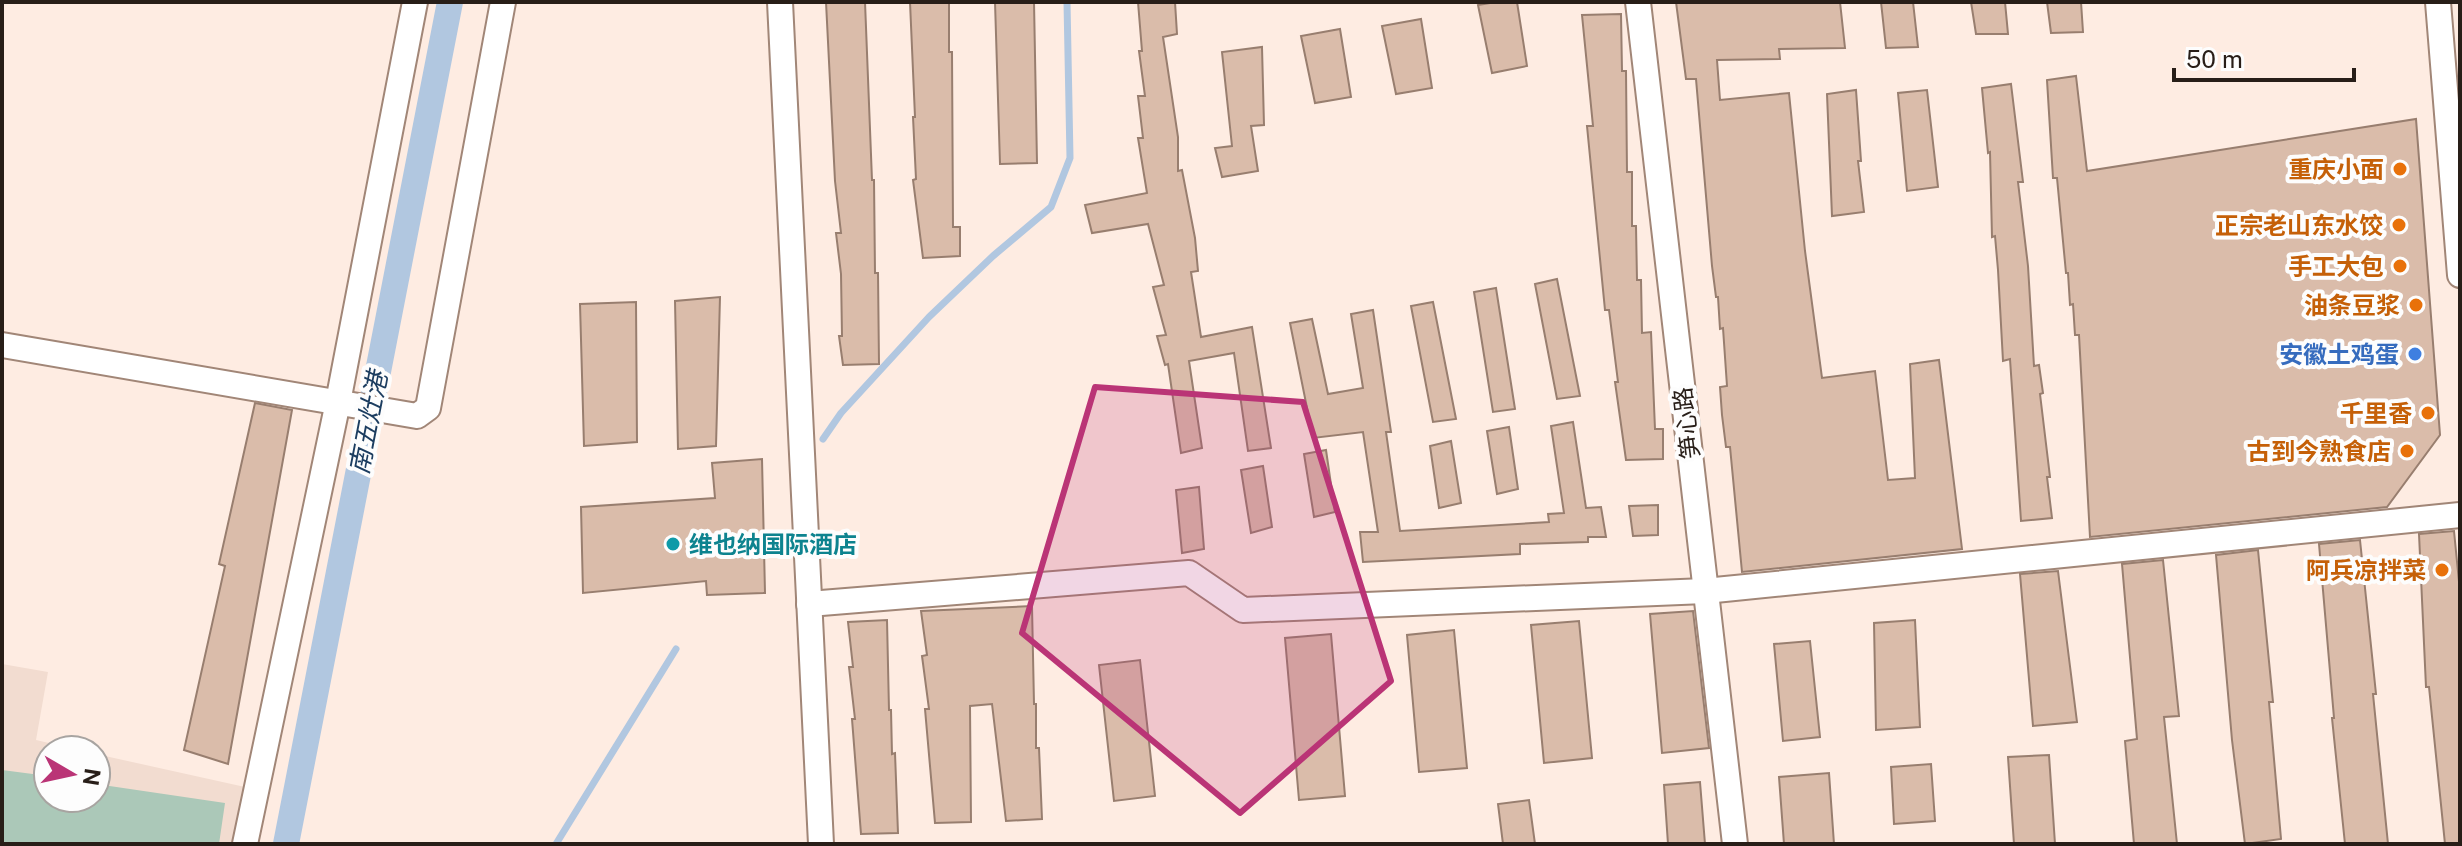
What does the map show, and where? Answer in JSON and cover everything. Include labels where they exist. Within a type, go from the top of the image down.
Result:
[{"type":"street","points":[[245,844],[338,402],[415,2]]},
{"type":"street","points":[[2,345],[417,416],[428,408],[503,2]]},
{"type":"street","points":[[780,2],[821,844]]},
{"type":"street","name":"笋心路","points":[[1638,2],[1735,844]]},
{"type":"street","points":[[2438,2],[2460,275]]},
{"type":"street","points":[[809,604],[1189,573],[1243,610],[1705,591],[2460,515]]},
{"type":"highlighted area","points":[[1095,387],[1303,402],[1391,681],[1240,813],[1022,633]]},
{"type":"shaded area","points":[[2,664],[48,672],[37,734],[32,734],[32,814],[112,814],[112,758],[245,787],[233,844],[2,844]]},
{"type":"green space","points":[[2,770],[32,774],[32,814],[112,814],[112,786],[225,803],[219,844],[2,844]]},
{"type":"building","points":[[826,2],[865,2],[874,180],[875,273],[878,273],[879,364],[843,365],[839,336],[842,336],[841,274],[836,233],[841,233],[835,181]]},
{"type":"building","points":[[910,2],[949,2],[953,227],[960,227],[960,256],[923,258],[913,180],[916,179],[915,117]]},
{"type":"building","points":[[995,2],[1034,2],[1037,163],[1000,164]]},
{"type":"building","points":[[1138,2],[1175,2],[1177,34],[1163,37],[1178,137],[1178,171],[1182,170],[1195,238],[1198,271],[1191,272],[1201,337],[1252,327],[1271,448],[1248,451],[1234,353],[1189,361],[1202,448],[1181,453],[1168,364],[1165,365],[1157,336],[1166,335],[1153,287],[1164,285],[1148,224],[1092,233],[1085,205],[1147,193],[1138,138],[1143,138],[1138,96],[1145,96],[1139,51],[1142,51]]},
{"type":"building","points":[[1517,2],[1527,66],[1492,73],[1478,5]]},
{"type":"building","points":[[1676,2],[1840,2],[1845,48],[1779,49],[1780,59],[1717,60],[1720,100],[1789,93],[1822,378],[1875,371],[1888,480],[1915,478],[1910,364],[1939,360],[1962,549],[1742,572],[1730,447],[1726,447],[1722,415],[1720,387],[1727,386],[1723,328],[1720,329],[1712,266],[1696,79],[1686,79]]},
{"type":"building","points":[[1881,2],[1913,2],[1918,47],[1886,48]]},
{"type":"building","points":[[1971,2],[2005,2],[2008,34],[1976,34]]},
{"type":"building","points":[[2047,2],[2081,2],[2083,32],[2051,33]]},
{"type":"building","points":[[1621,14],[1622,71],[1626,71],[1627,172],[1632,172],[1632,226],[1636,226],[1642,333],[1651,332],[1655,429],[1663,429],[1663,459],[1626,460],[1609,310],[1605,310],[1587,126],[1593,126],[1582,15]]},
{"type":"building","points":[[1421,19],[1432,88],[1396,94],[1382,26]]},
{"type":"building","points":[[1340,29],[1351,97],[1315,103],[1301,36]]},
{"type":"building","points":[[1262,47],[1264,125],[1251,126],[1258,171],[1222,177],[1215,148],[1232,146],[1222,52]]},
{"type":"building","points":[[2076,76],[2087,171],[2416,119],[2440,435],[2387,507],[2090,537],[2079,335],[2075,335],[2073,304],[2070,305],[2057,178],[2053,178],[2047,80]]},
{"type":"building","points":[[2011,84],[2023,182],[2018,182],[2028,266],[2034,366],[2039,365],[2043,393],[2040,394],[2052,518],[2021,521],[2010,359],[2003,361],[1995,236],[1992,237],[1990,152],[1982,88]]},
{"type":"building","points":[[1856,90],[1861,161],[1858,161],[1864,212],[1832,216],[1827,94]]},
{"type":"building","points":[[1927,90],[1938,187],[1907,191],[1898,93]]},
{"type":"building","points":[[1557,279],[1580,396],[1557,399],[1535,284]]},
{"type":"building","points":[[1496,288],[1515,409],[1493,412],[1474,292]]},
{"type":"building","points":[[720,297],[716,446],[678,449],[675,301]]},
{"type":"building","points":[[636,302],[637,442],[584,446],[580,304]]},
{"type":"building","points":[[1433,302],[1456,419],[1433,422],[1411,306]]},
{"type":"building","points":[[1373,310],[1391,432],[1386,432],[1400,531],[1549,522],[1548,514],[1564,513],[1551,426],[1573,422],[1586,508],[1601,507],[1606,537],[1588,537],[1588,542],[1520,544],[1520,554],[1363,562],[1360,532],[1378,532],[1363,432],[1313,438],[1290,323],[1312,319],[1328,394],[1363,388],[1351,314]]},
{"type":"building","points":[[255,403],[292,410],[228,764],[184,750],[225,566],[219,564]]},
{"type":"building","points":[[1509,427],[1518,489],[1497,494],[1487,431]]},
{"type":"building","points":[[1451,441],[1461,503],[1439,508],[1430,446]]},
{"type":"building","points":[[1326,450],[1335,512],[1314,517],[1304,454]]},
{"type":"building","name":"维也纳国际酒店","points":[[762,459],[765,593],[707,595],[706,581],[583,593],[581,507],[715,498],[712,463]]},
{"type":"building","points":[[1263,466],[1272,527],[1251,533],[1241,470]]},
{"type":"building","points":[[1199,487],[1204,549],[1182,553],[1176,490]]},
{"type":"building","points":[[1658,505],[1658,535],[1633,536],[1629,506]]},
{"type":"building","points":[[2454,531],[2460,592],[2460,844],[2445,844],[2429,687],[2426,687],[2419,534]]},
{"type":"building","points":[[2360,540],[2388,844],[2345,844],[2332,718],[2319,544]]},
{"type":"building","points":[[2258,550],[2273,702],[2269,702],[2281,839],[2245,844],[2232,740],[2216,555]]},
{"type":"building","points":[[2163,560],[2179,716],[2164,717],[2177,844],[2134,844],[2125,741],[2137,739],[2122,564]]},
{"type":"building","points":[[2058,571],[2077,722],[2033,726],[2020,574]]},
{"type":"building","points":[[1032,606],[1036,748],[1039,748],[1042,819],[1006,821],[992,704],[970,706],[971,822],[935,823],[925,709],[929,709],[922,656],[927,655],[921,611]]},
{"type":"building","points":[[1693,611],[1709,748],[1662,753],[1650,614]]},
{"type":"building","points":[[887,620],[889,710],[892,754],[895,753],[898,833],[861,834],[848,622]]},
{"type":"building","points":[[1915,620],[1920,727],[1876,730],[1874,623]]},
{"type":"building","points":[[1579,621],[1592,758],[1544,763],[1531,625]]},
{"type":"building","points":[[1454,630],[1467,768],[1419,772],[1407,635]]},
{"type":"building","points":[[1331,634],[1345,796],[1299,800],[1285,638]]},
{"type":"building","points":[[1810,641],[1820,737],[1783,741],[1774,644]]},
{"type":"building","points":[[1140,660],[1155,796],[1114,801],[1099,665]]},
{"type":"building","points":[[2049,755],[2055,844],[2014,844],[2008,757]]},
{"type":"building","points":[[1931,764],[1935,821],[1894,824],[1891,767]]},
{"type":"building","points":[[1829,773],[1834,844],[1784,844],[1779,777]]},
{"type":"building","points":[[1700,782],[1705,844],[1668,844],[1664,785]]},
{"type":"building","points":[[1529,800],[1535,844],[1503,844],[1498,804]]},
{"type":"waterway","name":"南五灶港","points":[[286,844],[450,2]]},
{"type":"waterway","points":[[823,439],[841,413],[929,317],[993,256],[1051,207],[1070,158],[1067,2]]},
{"type":"waterway","points":[[556,844],[676,649]]},
{"type":"place","name":"重庆小面","points":[[2400,169]]},
{"type":"place","name":"正宗老山东水饺","points":[[2399,225]]},
{"type":"place","name":"手工大包","points":[[2400,266]]},
{"type":"place","name":"油条豆浆","points":[[2416,305]]},
{"type":"place","name":"安徽土鸡蛋","points":[[2415,354]]},
{"type":"place","name":"千里香","points":[[2428,413]]},
{"type":"place","name":"古到今熟食店","points":[[2407,451]]},
{"type":"place","name":"维也纳国际酒店","points":[[673,544]]},
{"type":"place","name":"阿兵凉拌菜","points":[[2442,570]]}]
